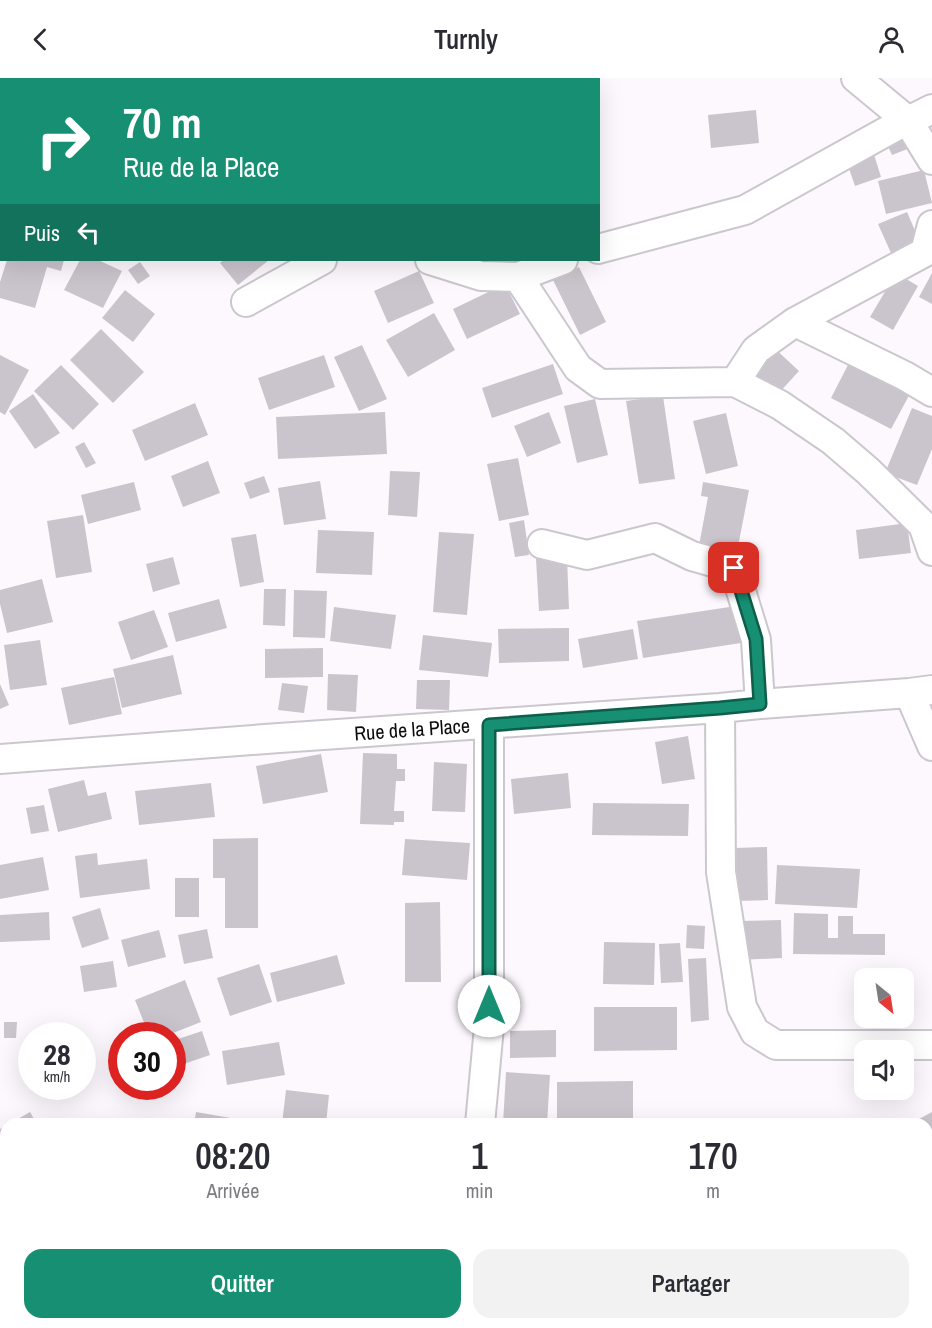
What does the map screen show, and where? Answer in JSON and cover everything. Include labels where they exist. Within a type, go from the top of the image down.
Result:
[{"type":"street","points":[[856,78],[913,118],[932,160]]},
{"type":"street","points":[[600,248],[745,210],[913,118]]},
{"type":"street","points":[[735,382],[756,350],[795,322],[925,252],[932,225]]},
{"type":"street","points":[[246,302],[320,261]]},
{"type":"street","points":[[433,261],[481,276],[518,277],[560,261]]},
{"type":"street","points":[[518,277],[578,368],[600,384],[735,382],[780,405],[833,441],[868,471],[928,514],[932,551]]},
{"type":"street","points":[[795,322],[905,376],[932,392]]},
{"type":"street","points":[[542,544],[587,555],[655,538],[692,556],[734,568],[756,639],[760,704]]},
{"type":"street","points":[[926,690],[932,746]]},
{"type":"street","name":"Rue de la Place","points":[[0,759],[720,708],[926,690]]},
{"type":"street","points":[[720,708],[721,872],[742,1007],[755,1032],[776,1045],[932,1045]]},
{"type":"street","points":[[481,1118],[489,1027],[489,725]]},
{"type":"building","points":[[756,110],[759,143],[711,148],[708,115]]},
{"type":"building","points":[[904,134],[910,148],[892,155],[886,142]]},
{"type":"building","points":[[872,148],[881,177],[855,186],[845,157]]},
{"type":"building","points":[[924,170],[932,203],[886,214],[878,181]]},
{"type":"building","points":[[907,212],[919,240],[891,253],[878,224]]},
{"type":"building","points":[[7,261],[64,261],[61,271],[47,267],[35,308],[0,298],[0,282]]},
{"type":"building","points":[[79,261],[100,261],[122,271],[103,308],[64,290]]},
{"type":"building","points":[[223,261],[268,261],[238,285],[220,263]]},
{"type":"building","points":[[140,262],[150,276],[138,284],[128,270]]},
{"type":"building","points":[[579,267],[606,322],[580,335],[553,280]]},
{"type":"building","points":[[419,271],[434,303],[388,323],[374,291]]},
{"type":"building","points":[[896,273],[918,286],[893,330],[870,317]]},
{"type":"building","points":[[932,273],[932,304],[919,297]]},
{"type":"building","points":[[505,284],[520,314],[467,339],[453,309]]},
{"type":"building","points":[[125,290],[155,314],[133,342],[102,318]]},
{"type":"building","points":[[434,313],[455,350],[408,377],[386,340]]},
{"type":"building","points":[[101,329],[144,372],[113,403],[70,360]]},
{"type":"building","points":[[362,345],[387,399],[359,411],[334,357]]},
{"type":"building","points":[[771,345],[799,371],[777,395],[749,369]]},
{"type":"building","points":[[0,355],[29,370],[5,415],[0,412]]},
{"type":"building","points":[[324,355],[335,387],[269,410],[258,378]]},
{"type":"building","points":[[851,359],[912,390],[891,429],[831,398]]},
{"type":"building","points":[[553,364],[563,394],[492,418],[482,388]]},
{"type":"building","points":[[61,365],[99,404],[73,430],[34,391]]},
{"type":"building","points":[[33,394],[60,433],[35,449],[9,411]]},
{"type":"building","points":[[663,396],[675,479],[639,484],[626,401]]},
{"type":"building","points":[[595,399],[608,455],[577,463],[564,406]]},
{"type":"building","points":[[195,403],[208,435],[145,461],[132,430]]},
{"type":"building","points":[[912,408],[932,416],[932,449],[917,485],[885,473]]},
{"type":"building","points":[[385,412],[387,454],[278,459],[276,417]]},
{"type":"building","points":[[549,412],[561,443],[527,457],[514,426]]},
{"type":"building","points":[[726,413],[738,466],[706,474],[693,421]]},
{"type":"building","points":[[84,442],[96,463],[86,468],[75,447]]},
{"type":"building","points":[[518,458],[529,515],[499,521],[487,464]]},
{"type":"building","points":[[208,461],[220,493],[183,507],[171,476]]},
{"type":"building","points":[[390,471],[420,472],[417,517],[388,515]]},
{"type":"building","points":[[264,476],[270,492],[250,499],[244,483]]},
{"type":"building","points":[[320,481],[326,519],[284,525],[278,488]]},
{"type":"building","points":[[134,482],[141,510],[88,524],[81,495]]},
{"type":"building","points":[[703,482],[749,490],[736,557],[698,551],[708,497],[701,496]]},
{"type":"building","points":[[83,515],[92,572],[56,578],[47,521]]},
{"type":"building","points":[[524,520],[529,555],[515,557],[509,523]]},
{"type":"building","points":[[907,523],[911,553],[859,559],[856,530]]},
{"type":"building","points":[[318,530],[374,532],[372,575],[316,573]]},
{"type":"building","points":[[439,532],[474,534],[467,615],[433,612]]},
{"type":"building","points":[[256,534],[264,582],[240,587],[231,538]]},
{"type":"building","points":[[173,557],[180,584],[153,592],[146,564]]},
{"type":"building","points":[[567,557],[569,609],[539,611],[536,559]]},
{"type":"building","points":[[42,579],[53,622],[7,633],[0,604],[0,590]]},
{"type":"building","points":[[264,589],[286,589],[285,626],[263,625]]},
{"type":"building","points":[[294,590],[327,591],[325,638],[293,637]]},
{"type":"building","points":[[219,599],[227,628],[176,642],[168,613]]},
{"type":"building","points":[[736,606],[741,643],[643,658],[637,621]]},
{"type":"building","points":[[334,607],[396,615],[391,649],[330,641]]},
{"type":"building","points":[[154,610],[168,647],[131,660],[118,622]]},
{"type":"building","points":[[569,628],[569,661],[499,663],[498,629]]},
{"type":"building","points":[[633,629],[638,659],[583,668],[578,639]]},
{"type":"building","points":[[423,635],[492,643],[488,677],[419,670]]},
{"type":"building","points":[[40,640],[47,685],[10,690],[4,645]]},
{"type":"building","points":[[323,648],[323,677],[265,678],[265,649]]},
{"type":"building","points":[[173,655],[182,694],[122,708],[113,669]]},
{"type":"building","points":[[328,674],[358,675],[356,712],[327,710]]},
{"type":"building","points":[[114,677],[122,714],[69,725],[61,688]]},
{"type":"building","points":[[417,680],[450,680],[449,710],[416,709]]},
{"type":"building","points":[[282,683],[308,686],[304,713],[278,710]]},
{"type":"building","points":[[0,684],[9,705],[0,709]]},
{"type":"building","points":[[688,736],[695,779],[662,784],[655,742]]},
{"type":"building","points":[[363,753],[397,754],[397,769],[405,769],[405,781],[396,781],[394,811],[404,811],[404,822],[394,822],[394,825],[360,824]]},
{"type":"building","points":[[321,754],[328,792],[263,804],[256,766]]},
{"type":"building","points":[[434,762],[467,764],[465,812],[432,811]]},
{"type":"building","points":[[568,773],[571,808],[514,814],[511,779]]},
{"type":"building","points":[[84,780],[88,796],[106,792],[112,819],[58,832],[48,789]]},
{"type":"building","points":[[211,783],[215,817],[139,825],[135,791]]},
{"type":"building","points":[[593,803],[689,804],[688,836],[592,835]]},
{"type":"building","points":[[44,805],[49,831],[31,834],[26,808]]},
{"type":"building","points":[[258,838],[258,928],[225,928],[225,878],[213,878],[213,839]]},
{"type":"building","points":[[405,839],[470,843],[467,880],[402,875]]},
{"type":"building","points":[[767,847],[768,900],[737,901],[736,848]]},
{"type":"building","points":[[97,853],[98,865],[147,859],[150,889],[80,898],[75,856]]},
{"type":"building","points":[[43,857],[49,890],[0,899],[0,865]]},
{"type":"building","points":[[777,865],[860,869],[857,908],[775,904]]},
{"type":"building","points":[[175,878],[199,878],[199,917],[175,917]]},
{"type":"building","points":[[440,902],[441,982],[405,982],[405,903]]},
{"type":"building","points":[[100,908],[109,939],[82,948],[72,917]]},
{"type":"building","points":[[49,912],[50,940],[0,942],[0,915]]},
{"type":"building","points":[[794,913],[828,914],[828,938],[838,938],[838,916],[853,916],[853,934],[885,934],[885,955],[793,954]]},
{"type":"building","points":[[781,920],[782,958],[739,960],[738,921]]},
{"type":"building","points":[[687,925],[705,926],[704,949],[686,948]]},
{"type":"building","points":[[207,929],[213,958],[184,964],[178,935]]},
{"type":"building","points":[[159,930],[166,957],[128,967],[121,940]]},
{"type":"building","points":[[604,942],[655,943],[654,985],[603,984]]},
{"type":"building","points":[[680,943],[683,982],[661,983],[659,944]]},
{"type":"building","points":[[337,955],[345,984],[277,1002],[270,973]]},
{"type":"building","points":[[706,958],[709,1020],[691,1022],[688,959]]},
{"type":"building","points":[[113,961],[117,987],[84,992],[80,966]]},
{"type":"building","points":[[259,964],[272,1002],[230,1016],[217,978]]},
{"type":"building","points":[[185,980],[201,1022],[186,1028],[186,1022],[144,1022],[135,1000]]},
{"type":"building","points":[[594,1007],[677,1007],[677,1050],[594,1051]]},
{"type":"building","points":[[4,1022],[17,1022],[16,1038],[4,1038]]},
{"type":"building","points":[[556,1030],[556,1057],[510,1058],[510,1031]]},
{"type":"building","points":[[202,1031],[210,1055],[186,1063],[186,1036]]},
{"type":"building","points":[[279,1042],[285,1075],[227,1085],[222,1051]]},
{"type":"building","points":[[506,1072],[550,1075],[547,1118],[503,1118]]},
{"type":"building","points":[[633,1081],[633,1118],[557,1118],[557,1082]]},
{"type":"building","points":[[286,1090],[329,1095],[327,1118],[283,1118]]},
{"type":"building","points":[[30,1112],[34,1118],[20,1118]]},
{"type":"building","points":[[196,1112],[231,1118],[195,1118]]},
{"type":"building","points":[[932,1112],[932,1118],[921,1118]]},
{"type":"route","points":[[489,1006],[489,725],[760,704],[756,639],[734,568]]}]
